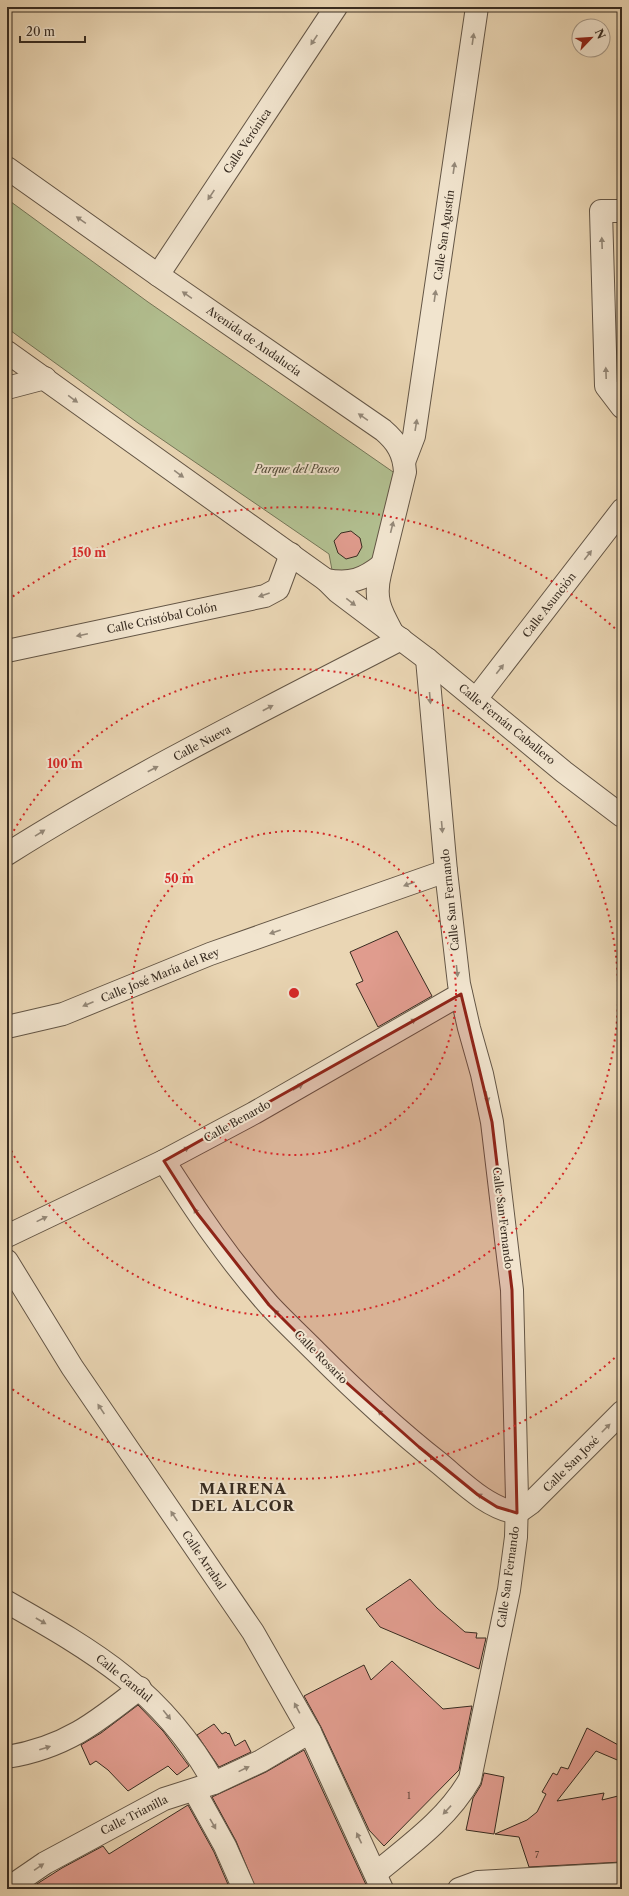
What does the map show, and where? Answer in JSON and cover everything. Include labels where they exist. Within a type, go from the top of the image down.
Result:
[{"type":"street","name":"Calle Verónica","points":[[158,275],[336,7]]},
{"type":"street","name":"Calle San Agustín","points":[[404,462],[414,436],[477,7]]},
{"type":"street","name":"Avenida de Andalucía","points":[[7,168],[158,275],[383,430],[397,444],[404,462],[403,485],[378,582],[378,603],[396,635]]},
{"type":"street","points":[[612,211],[606,386],[622,407]]},
{"type":"street","points":[[7,352],[291,554],[326,580],[338,592],[396,635]]},
{"type":"street","points":[[7,388],[45,378]]},
{"type":"street","name":"Calle Asunción","points":[[476,699],[622,510]]},
{"type":"street","name":"Calle Cristóbal Colón","points":[[7,651],[266,596],[278,589],[291,554]]},
{"type":"street","points":[[326,580],[350,582],[371,573],[382,565]]},
{"type":"street","name":"Calle Fernán Caballero","points":[[396,635],[564,772],[622,816]]},
{"type":"street","name":"Calle Nueva","points":[[7,854],[71,814],[122,785],[396,635]]},
{"type":"street","name":"Calle San Fernando","points":[[379,1881],[463,1792],[470,1779],[509,1590],[516,1537],[517,1513],[512,1290],[492,1122],[482,1074],[460,994],[446,871],[427,659]]},
{"type":"street","name":"Calle José María del Rey","points":[[7,1027],[63,1014],[210,954],[312,920],[446,871]]},
{"type":"street","name":"Calle Benardo","points":[[7,1236],[164,1161],[254,1113],[460,994]]},
{"type":"street","name":"Calle Rosario","points":[[164,1161],[197,1213],[230,1257],[269,1305],[322,1358],[419,1447],[478,1494],[497,1507],[517,1513]]},
{"type":"street","name":"Calle Arrabal","points":[[7,1261],[72,1367],[253,1632],[310,1732],[379,1881]]},
{"type":"street","name":"Calle San José","points":[[517,1513],[531,1503],[622,1412]]},
{"type":"street","name":"Calle Gandul","points":[[7,1602],[100,1657],[140,1688],[162,1710],[190,1744],[214,1783]]},
{"type":"street","points":[[7,1756],[33,1752],[74,1736],[95,1724],[140,1688]]},
{"type":"street","name":"Calle Trianilla","points":[[7,1889],[45,1863],[164,1799],[214,1783],[261,1761],[310,1732]]},
{"type":"street","points":[[194,1790],[225,1846],[244,1889]]},
{"type":"street","points":[[459,1889],[478,1882],[622,1874]]},
{"type":"highlighted area","points":[[461,994],[492,1122],[512,1290],[517,1513],[497,1507],[478,1495],[419,1447],[347,1383],[269,1305],[197,1213],[164,1161]]},
{"type":"green space","name":"Parque del Paseo","points":[[7,199],[148,302],[396,474],[373,560],[357,574],[332,570],[329,554],[138,423],[7,328]]},
{"type":"building","points":[[351,531],[360,538],[362,547],[357,556],[346,559],[338,553],[334,541],[341,533]]},
{"type":"building","points":[[397,931],[432,996],[378,1027],[356,984],[363,981],[350,952]]},
{"type":"building","points":[[410,1579],[437,1608],[465,1632],[477,1633],[476,1638],[486,1638],[479,1669],[380,1627],[366,1609]]},
{"type":"building","points":[[392,1661],[443,1709],[472,1706],[459,1770],[384,1846],[369,1830],[321,1727],[304,1696],[364,1665],[371,1680]]},
{"type":"building","points":[[138,1705],[163,1731],[189,1766],[177,1775],[168,1766],[128,1791],[108,1770],[96,1761],[90,1765],[81,1745],[101,1733]]},
{"type":"building","points":[[214,1724],[222,1734],[226,1732],[228,1734],[229,1733],[235,1746],[245,1740],[251,1752],[219,1767],[197,1735]]},
{"type":"building","points":[[587,1728],[622,1747],[622,1762],[596,1751],[557,1801],[604,1793],[602,1800],[622,1795],[622,1862],[529,1867],[519,1837],[495,1834],[527,1820],[537,1812],[546,1794],[542,1792],[553,1773],[557,1775],[561,1767],[568,1769]]},
{"type":"building","points":[[304,1750],[368,1889],[256,1889],[236,1841],[212,1797],[266,1772]]},
{"type":"building","points":[[484,1773],[504,1777],[494,1834],[466,1830],[473,1798],[481,1785]]},
{"type":"building","points":[[188,1805],[214,1852],[230,1889],[29,1889],[62,1868],[103,1846],[109,1854]]},
{"type":"building","points":[[622,1887],[622,1889],[577,1889]]},
{"type":"district","name":"MAIRENA DEL ALCOR","points":[[243,1498]]}]
